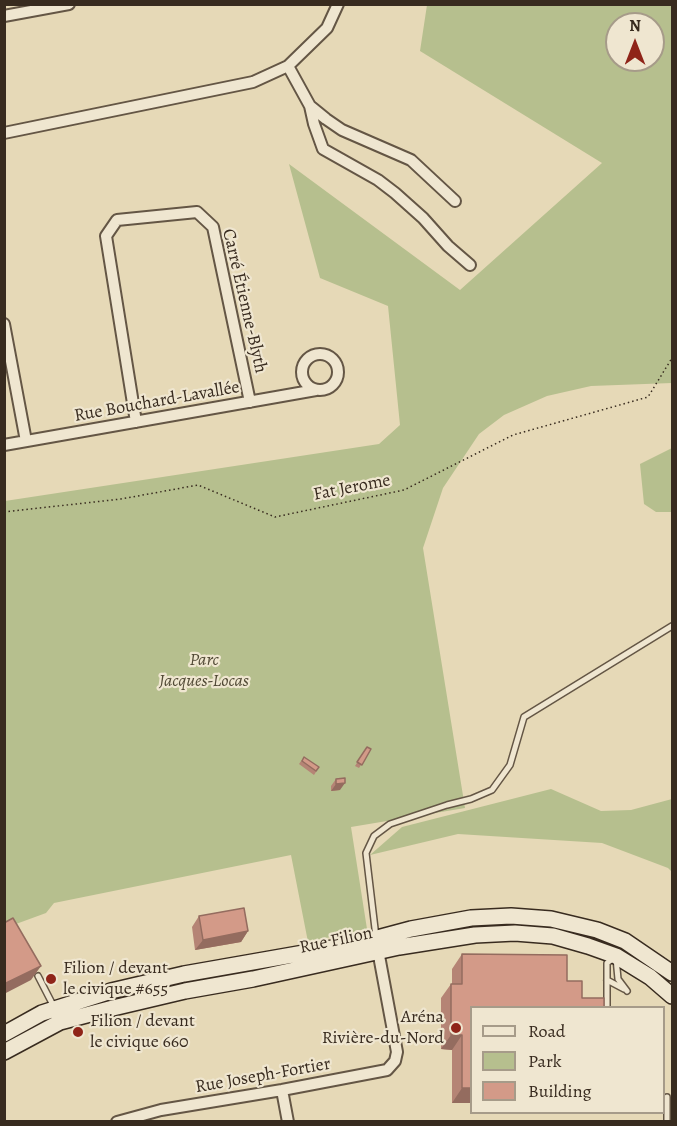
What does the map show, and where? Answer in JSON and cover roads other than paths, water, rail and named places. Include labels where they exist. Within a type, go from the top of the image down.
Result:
[{"type":"street","points":[[4,16],[69,4]]},
{"type":"street","points":[[4,133],[253,82],[288,66],[327,28],[338,4]]},
{"type":"street","points":[[288,66],[310,106],[316,133],[323,149],[378,180],[395,193],[470,265]]},
{"type":"street","points":[[310,106],[342,130],[411,160],[455,201]]},
{"type":"street","name":"Carré Étienne-Blyth","points":[[136,422],[106,236],[117,220],[197,212],[213,227],[250,402]]},
{"type":"street","points":[[4,324],[26,441]]},
{"type":"street","name":"Rue Bouchard-Lavallée","points":[[4,445],[316,390]]},
{"type":"street","name":"Rue Filion","points":[[377,945],[411,929],[471,918],[512,916],[551,919],[597,930],[625,941],[672,973]]},
{"type":"street","name":"Rue Filion","points":[[4,1052],[57,1015],[111,991],[174,977],[377,945],[475,934],[515,933],[553,936],[616,956],[650,977],[672,996]]},
{"type":"street","name":"Rue Joseph-Fortier","points":[[117,1122],[161,1110],[387,1070],[395,1061],[397,1052],[377,945]]},
{"type":"street","name":"Rue Filion","points":[[4,1034],[42,1013],[57,1015]]},
{"type":"street","points":[[282,1090],[288,1122]]},
{"type":"lane","points":[[377,945],[366,853],[374,837],[390,824],[471,799],[492,790],[510,765],[524,717],[672,626]]},
{"type":"lane","points":[[607,1006],[607,963],[616,956],[625,941]]},
{"type":"lane","points":[[607,980],[627,991],[618,978],[616,956]]},
{"type":"lane","points":[[38,976],[57,1015]]},
{"type":"lane","points":[[667,1122],[668,1097]]},
{"type":"place","name":"Filion / devant le civique #655","points":[[51,979]]},
{"type":"place","name":"Aréna Rivière-du-Nord","points":[[456,1028]]},
{"type":"place","name":"Filion / devant le civique 660","points":[[78,1032]]},
{"type":"park label","name":"Parc Jacques-Locas","points":[[204,671]]}]
